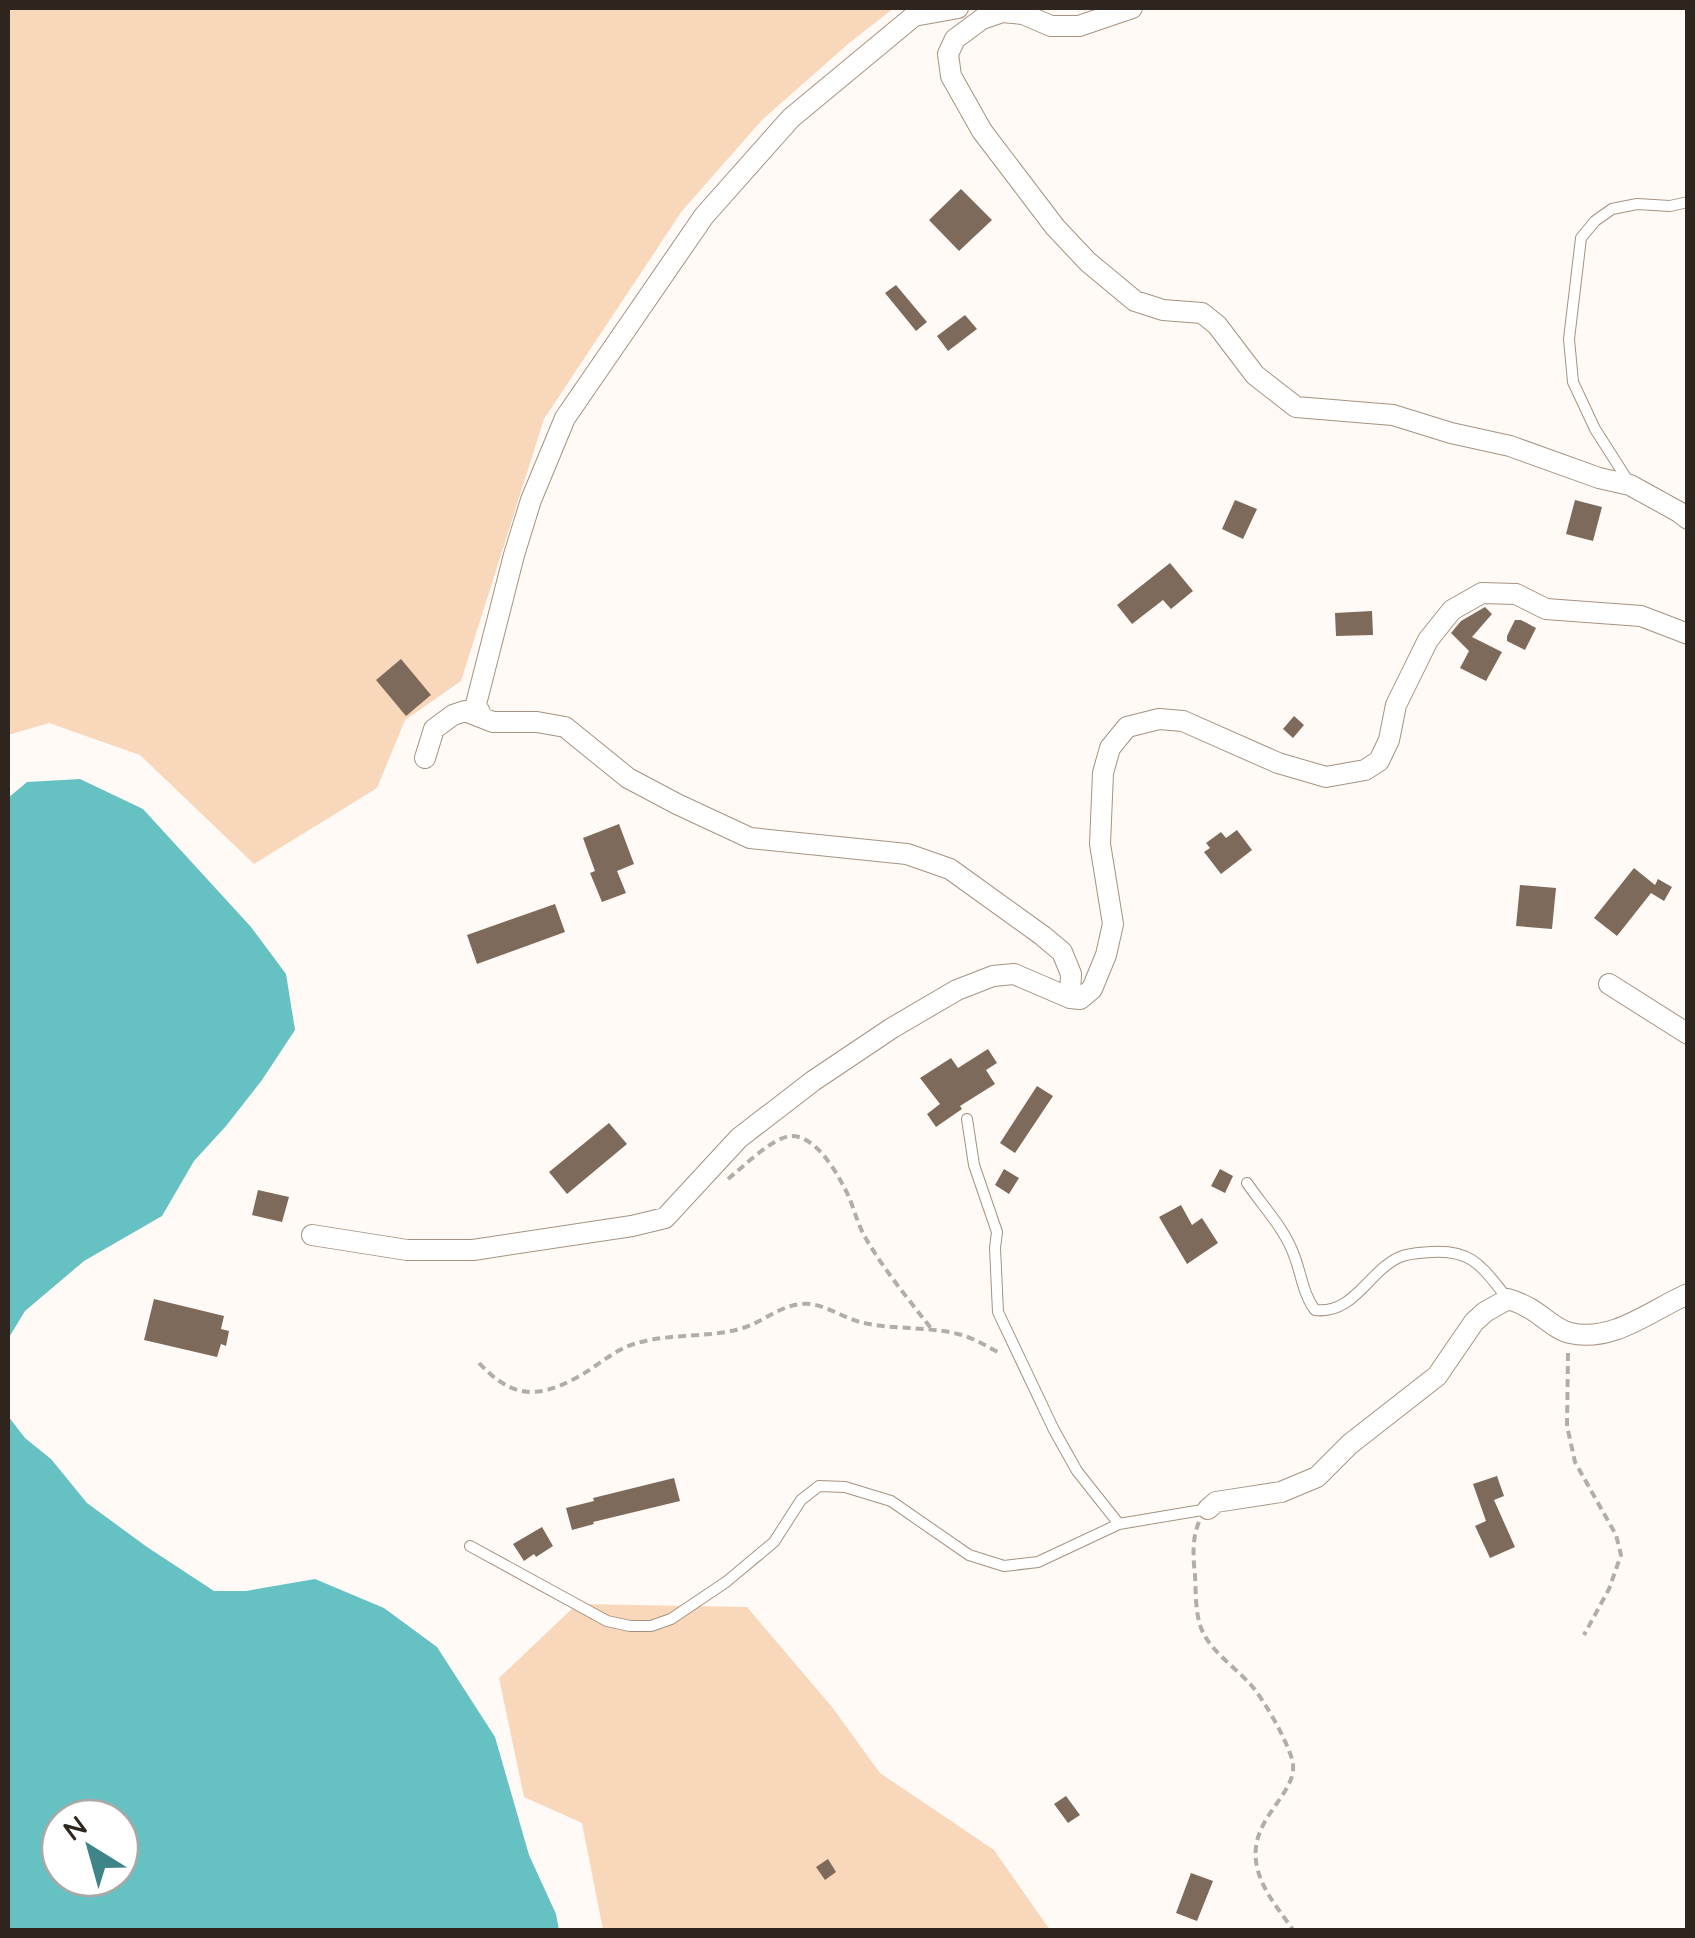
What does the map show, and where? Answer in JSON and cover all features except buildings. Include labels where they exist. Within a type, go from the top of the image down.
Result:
[{"type":"street","points":[[481,715],[476,704],[514,555],[531,500],[565,418],[704,216],[792,118],[914,16],[958,8]]},
{"type":"street","points":[[1132,8],[1079,26],[1051,26],[1023,14],[994,10],[954,39],[948,54],[951,76],[982,131],[1054,227],[1114,286],[1135,301],[1163,310],[1202,314],[1217,324],[1255,375],[1296,407],[1393,415],[1510,446],[1630,485],[1688,519]]},
{"type":"street","points":[[312,1235],[408,1250],[473,1250],[664,1218],[739,1138],[813,1080],[957,990],[993,976],[1014,974],[1070,998],[1080,998],[1092,988],[1106,955],[1113,924],[1100,844],[1103,774],[1110,748],[1126,727],[1159,719],[1184,721],[1278,762],[1326,777],[1366,770],[1379,761],[1389,740],[1396,704],[1428,640],[1452,610],[1482,594],[1516,594],[1546,609],[1573,613],[1641,616],[1688,634]]},
{"type":"street","points":[[426,758],[434,729],[452,714],[465,711],[493,722],[537,722],[565,727],[628,778],[750,838],[907,854],[950,869],[1062,952],[1071,974],[1070,998]]},
{"type":"street","points":[[1609,984],[1688,1034]]},
{"type":"street","points":[[1208,1508],[1216,1502],[1282,1492],[1317,1477],[1350,1444],[1437,1376],[1474,1322],[1508,1299],[1568,1333],[1604,1333],[1620,1329],[1688,1294]]},
{"type":"lane","points":[[1630,485],[1572,382],[1569,339],[1581,238],[1612,209],[1688,202]]},
{"type":"lane","points":[[968,1119],[974,1166],[997,1232],[994,1248],[998,1312],[1054,1430],[1078,1471],[1118,1524]]},
{"type":"lane","points":[[1247,1184],[1286,1239],[1315,1310],[1336,1308],[1350,1300],[1397,1258],[1439,1252],[1474,1259],[1508,1299]]},
{"type":"lane","points":[[470,1546],[607,1620],[651,1626],[671,1619],[726,1582],[774,1542],[802,1500],[819,1486],[845,1487],[891,1501],[969,1555],[1004,1566],[1038,1562],[1118,1524],[1208,1508]]},
{"type":"path","points":[[723,1183],[780,1138],[803,1137],[836,1174],[865,1238],[932,1332]]},
{"type":"path","points":[[480,1363],[511,1389],[529,1392],[574,1379],[624,1348],[647,1340],[722,1334],[785,1308],[816,1304],[885,1328],[960,1334],[1023,1363]]},
{"type":"path","points":[[1568,1333],[1567,1426],[1575,1462],[1616,1535],[1620,1555],[1609,1589],[1584,1636]]},
{"type":"path","points":[[1208,1508],[1196,1530],[1193,1558],[1202,1631],[1264,1702],[1292,1758],[1288,1786],[1256,1839],[1257,1868],[1264,1886],[1293,1930]]},
{"type":"shaded area","points":[[8,8],[894,8],[762,120],[682,211],[544,419],[461,681],[405,720],[377,788],[254,864],[140,755],[49,723],[8,735]]},
{"type":"shaded area","points":[[577,1604],[747,1607],[832,1707],[880,1773],[994,1850],[1050,1930],[603,1930],[582,1823],[524,1797],[499,1678]]},
{"type":"water","points":[[80,779],[143,809],[251,927],[286,974],[295,1030],[262,1080],[194,1161],[162,1216],[84,1261],[25,1311],[8,1339],[8,798],[27,782]]},
{"type":"water","points":[[8,1416],[87,1503],[214,1591],[246,1591],[315,1579],[384,1608],[437,1647],[495,1737],[529,1855],[556,1914],[559,1930],[8,1930]]}]
